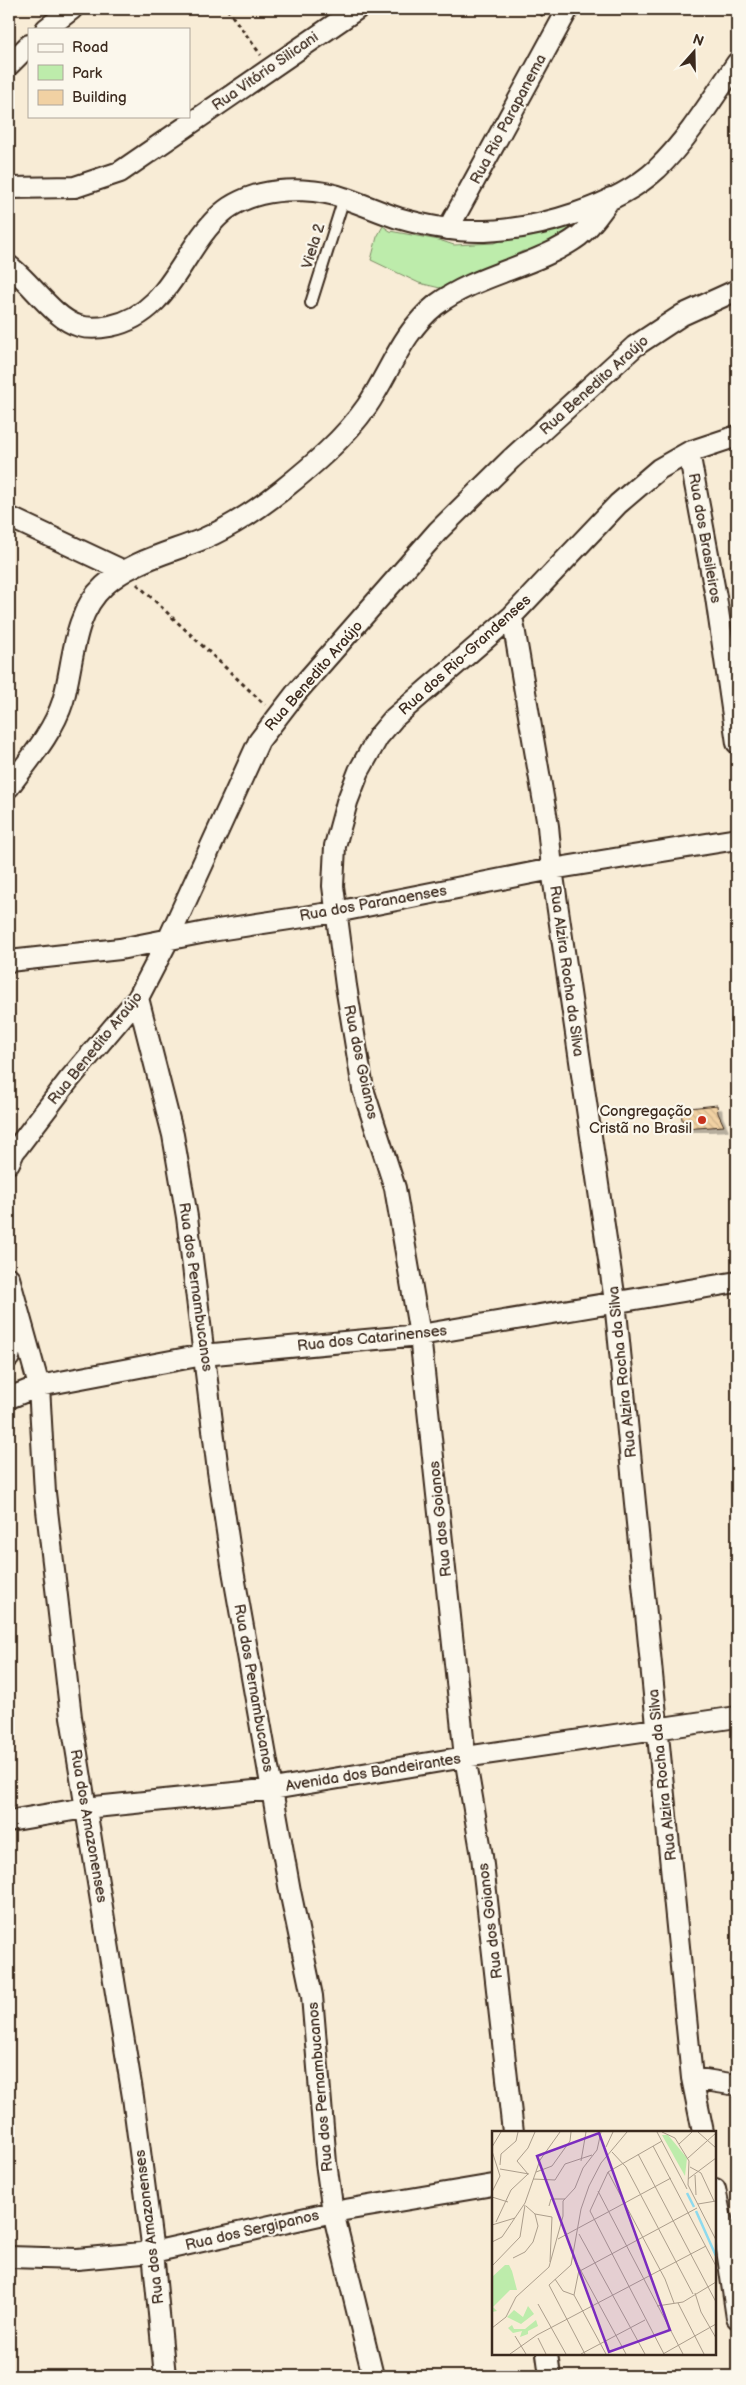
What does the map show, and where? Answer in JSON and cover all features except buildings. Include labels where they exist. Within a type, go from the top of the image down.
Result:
[{"type":"street","points":[[47,28],[72,9]]},
{"type":"street","name":"Rua Vitório Silicani","points":[[9,188],[74,187],[120,172],[356,9]]},
{"type":"street","name":"Rua Rio Parapanema","points":[[448,229],[568,9]]},
{"type":"street","points":[[9,65],[28,45]]},
{"type":"street","points":[[9,266],[62,316],[78,326],[96,328],[122,323],[152,304],[171,285],[198,240],[222,213],[236,204],[260,194],[295,190],[344,198],[378,212],[448,229],[485,231],[524,227],[581,211],[638,184],[657,169],[677,148],[737,63]]},
{"type":"street","points":[[9,787],[43,741],[63,703],[78,633],[91,602],[103,586],[124,571],[158,555],[204,538],[247,516],[281,491],[352,426],[367,405],[399,347],[422,317],[438,304],[460,292],[546,254],[580,235],[595,220],[611,198]]},
{"type":"street","name":"Rua Benedito Araújo","points":[[9,1163],[14,1152],[68,1081],[138,998],[168,940],[248,763],[259,742],[277,717],[438,531],[511,459],[635,346],[682,315],[737,290]]},
{"type":"street","name":"Rua dos Rio-Grandenses","points":[[336,912],[334,872],[338,829],[359,771],[378,737],[394,718],[512,616],[618,504],[658,469],[689,452],[737,436]]},
{"type":"street","name":"Rua dos Brasileiros","points":[[689,452],[713,578],[737,743]]},
{"type":"street","points":[[9,517],[124,571]]},
{"type":"street","name":"Rua Alzira Rocha da Silva","points":[[512,616],[548,826],[552,869],[615,1301],[692,2078],[703,2131]]},
{"type":"street","name":"Rua dos Paranaenses","points":[[9,962],[95,953],[211,931],[336,912],[552,869],[737,839]]},
{"type":"street","name":"Rua dos Goianos","points":[[336,912],[363,1089],[395,1188],[420,1335],[465,1757],[482,1856],[513,2131]]},
{"type":"street","name":"Rua dos Pernambucanos","points":[[138,998],[173,1135],[187,1217],[203,1355],[232,1565],[290,1891],[312,1996],[326,2163],[333,2212],[373,2376]]},
{"type":"street","name":"Rua dos Amazonenses","points":[[9,1278],[39,1386],[46,1502],[71,1716],[109,1943],[153,2252],[165,2376]]},
{"type":"street","name":"Rua dos Catarinenses","points":[[9,1398],[39,1386],[203,1355],[420,1335],[737,1282]]},
{"type":"street","points":[[9,1357],[18,1311]]},
{"type":"street","name":"Avenida dos Bandeirantes","points":[[9,1821],[85,1808],[273,1789],[465,1757],[737,1717]]},
{"type":"street","points":[[692,2078],[737,2085]]},
{"type":"street","name":"Rua dos Sergipanos","points":[[9,2257],[77,2259],[153,2252],[333,2212],[492,2185]]},
{"type":"street","points":[[716,2194],[726,2243],[737,2318]]},
{"type":"street","points":[[547,2355],[550,2376]]},
{"type":"lane","name":"Viela 2","points":[[311,303],[344,198]]},
{"type":"path","points":[[227,9],[270,67]]},
{"type":"path","points":[[124,571],[277,717]]},
{"type":"green space","points":[[576,221],[559,243],[532,252],[523,251],[440,288],[419,283],[371,260],[377,237],[383,226],[390,231],[439,240],[454,245],[494,243],[506,237],[542,228],[562,228]]},
{"type":"place","name":"Congregação Cristã no Brasil","points":[[702,1120]]}]
